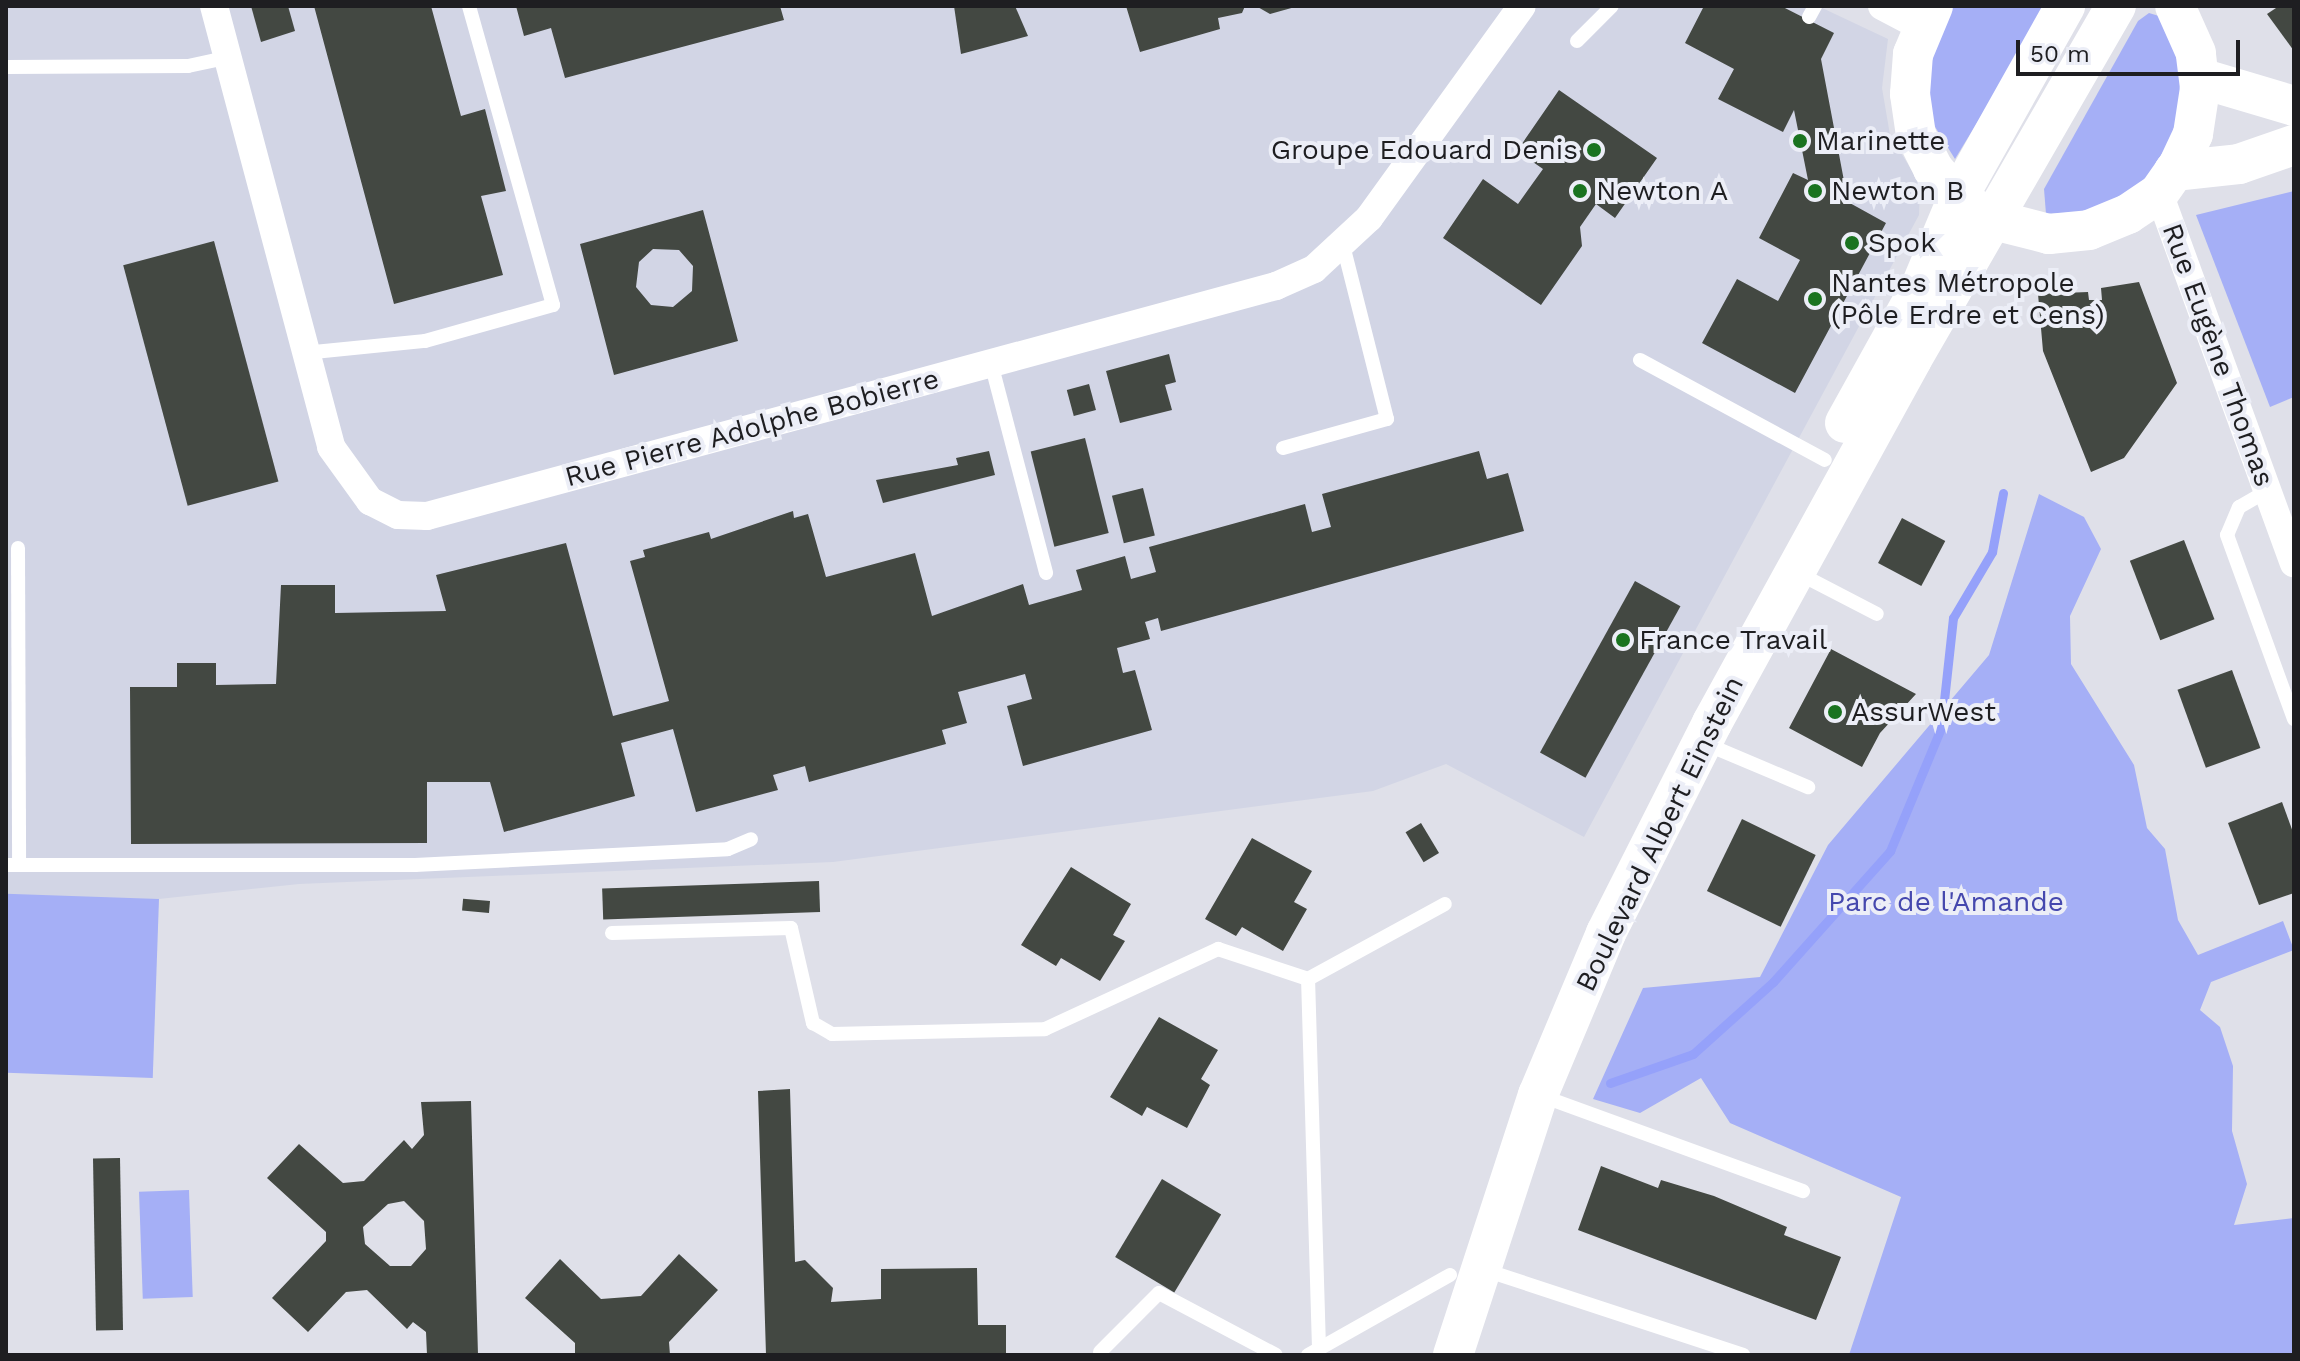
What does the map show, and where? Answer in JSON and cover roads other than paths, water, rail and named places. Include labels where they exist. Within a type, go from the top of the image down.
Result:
[{"type":"main road","name":"Boulevard Albert Einstein","points":[[1427,1355],[1606,933],[1702,742],[1795,572],[1974,208],[2065,6]]},
{"type":"main road","name":"Boulevard Albert Einstein","points":[[1453,1355],[1464,1272],[1516,1085],[1585,922],[1681,724],[1921,286],[2116,6]]},
{"type":"main road","points":[[2167,182],[2193,134],[2200,78],[2175,6]]},
{"type":"main road","points":[[1927,16],[1910,94],[1916,135],[1933,169],[1974,208],[2049,234],[2089,230],[2167,182],[2239,164],[2294,145]]},
{"type":"main road","points":[[2200,78],[2294,106]]},
{"type":"street","name":"Rue Pierre Adolphe Bobierre","points":[[214,6],[331,447],[347,478],[370,501],[398,515],[427,516],[1276,286],[1314,269],[1343,245],[1522,6]]},
{"type":"street","points":[[1882,6],[1927,16]]},
{"type":"street","name":"Rue Eugène Thomas","points":[[2167,182],[2267,491],[2294,563]]},
{"type":"lane","points":[[304,353],[425,341],[553,305],[469,6]]},
{"type":"lane","points":[[1577,41],[1612,6]]},
{"type":"lane","points":[[6,67],[188,66],[227,58]]},
{"type":"lane","points":[[1283,448],[1387,419],[1343,245]]},
{"type":"lane","points":[[1640,360],[1825,460]]},
{"type":"lane","points":[[991,363],[1046,573]]},
{"type":"lane","points":[[2267,491],[2239,507],[2227,535],[2294,719]]},
{"type":"lane","points":[[18,548],[12,865],[415,865],[728,849],[751,839]]},
{"type":"lane","points":[[1795,572],[1877,614]]},
{"type":"lane","points":[[1702,742],[1808,787]]},
{"type":"lane","points":[[612,933],[791,928],[813,1023],[832,1034],[1045,1029],[1218,949],[1308,979],[1445,904]]},
{"type":"lane","points":[[1308,979],[1313,1351],[1464,1272],[1743,1355]]},
{"type":"lane","points":[[1538,1095],[1803,1191]]},
{"type":"lane","points":[[1100,1352],[1159,1293],[1276,1355]]},
{"type":"waterway","points":[[1610,1083],[1693,1054],[1773,982],[1890,851],[1941,728],[1953,618],[1992,552],[2003,493]]},
{"type":"place","name":"Marinette","points":[[1800,141]]},
{"type":"place","name":"Groupe Edouard Denis","points":[[1594,150]]},
{"type":"place","name":"Newton A","points":[[1580,191]]},
{"type":"place","name":"Newton B","points":[[1815,191]]},
{"type":"place","name":"Spok","points":[[1852,243]]},
{"type":"place","name":"Nantes Métropole (Pôle Erdre et Cens)","points":[[1815,299]]},
{"type":"place","name":"France Travail","points":[[1623,640]]},
{"type":"place","name":"AssurWest","points":[[1835,712]]},
{"type":"park label","name":"Parc de l'Amande","points":[[1946,902]]}]
